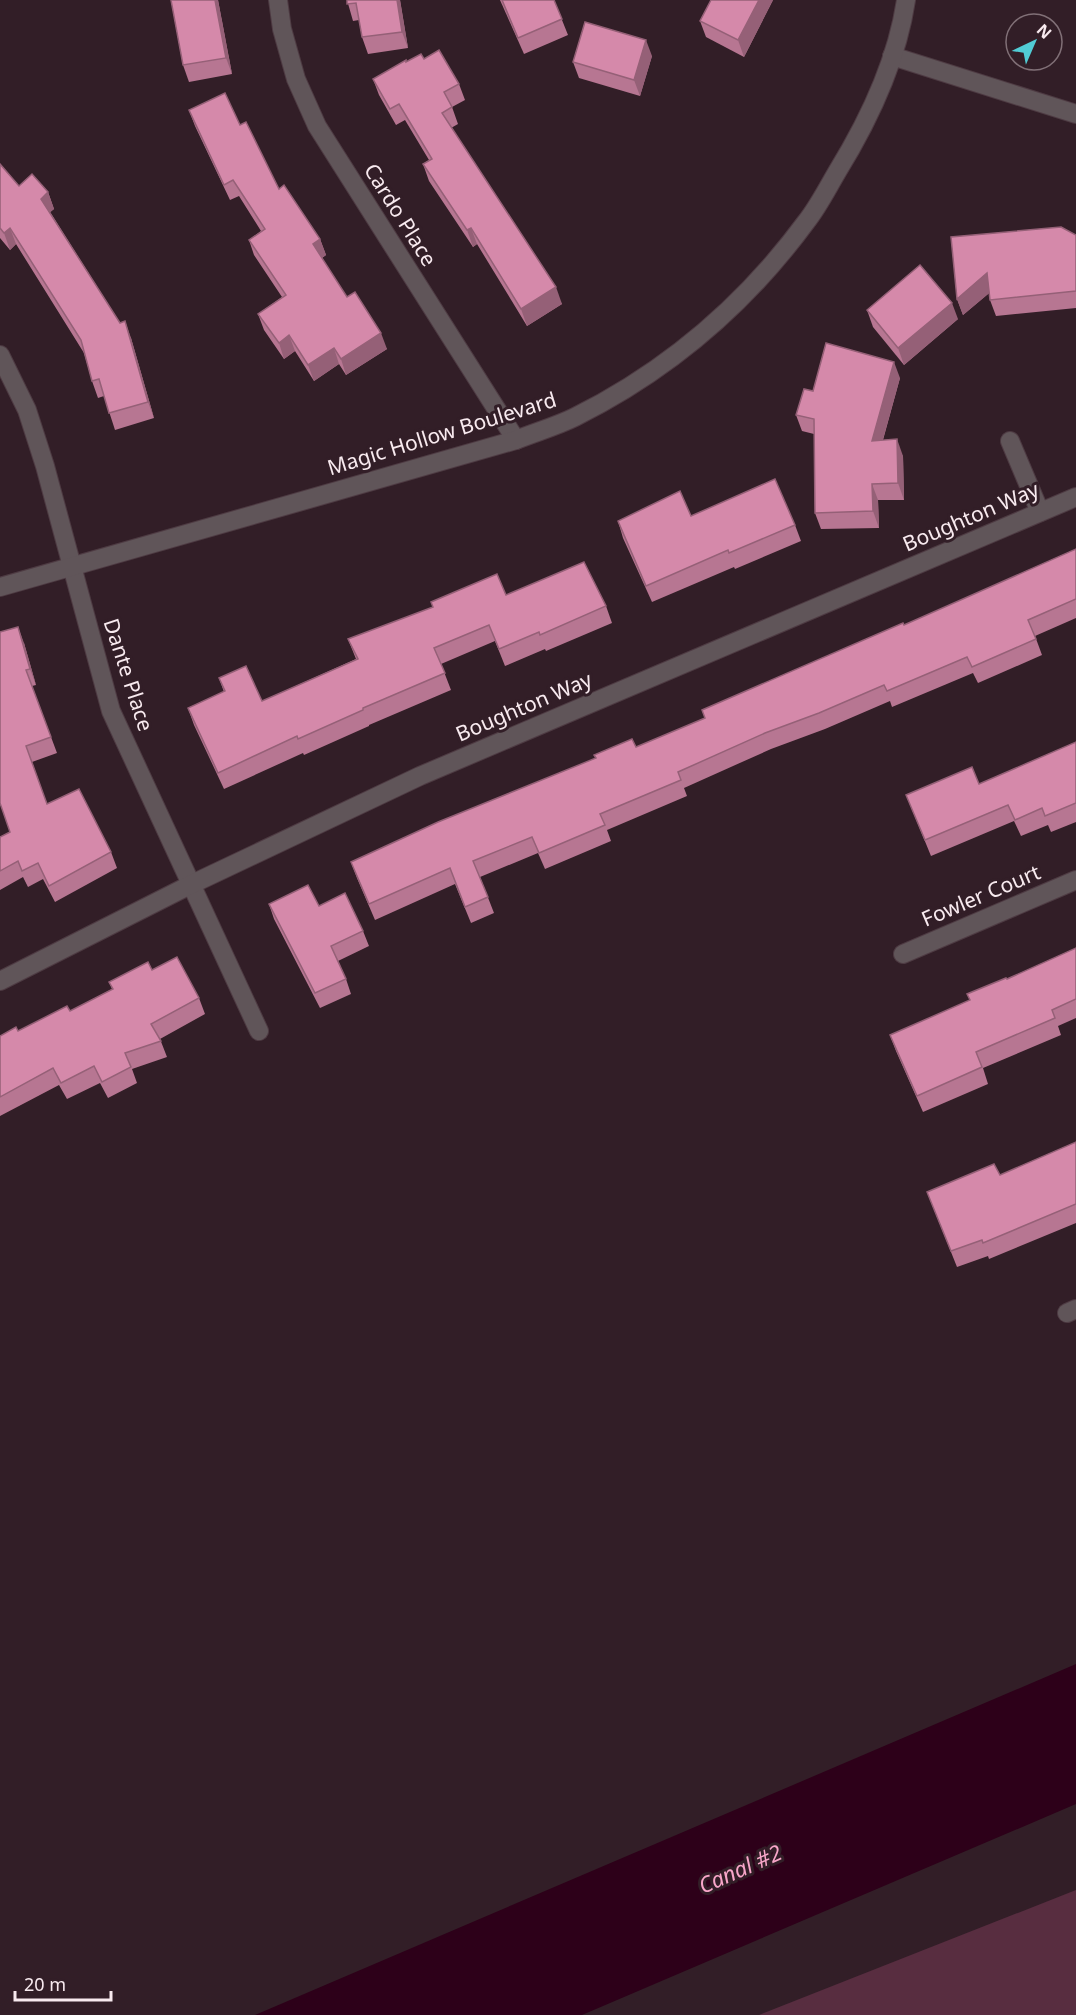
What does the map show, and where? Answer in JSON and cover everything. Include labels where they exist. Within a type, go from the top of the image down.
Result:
[{"type":"street","name":"Cardo Place","points":[[279,0],[282,29],[296,79],[317,126],[516,440]]},
{"type":"street","name":"Magic Hollow Boulevard","points":[[0,587],[516,440],[574,417],[632,386],[675,357],[726,315],[772,266],[808,220],[853,146],[878,94],[902,27],[906,0]]},
{"type":"street","points":[[892,57],[1076,114]]},
{"type":"street","name":"Dante Place","points":[[0,355],[27,410],[45,466],[111,711],[258,1031]]},
{"type":"street","points":[[1010,441],[1040,512]]},
{"type":"street","name":"Boughton Way","points":[[0,981],[190,885],[420,776],[1076,497]]},
{"type":"street","name":"Fowler Court","points":[[903,954],[1076,880]]},
{"type":"shaded area","points":[[1076,1890],[1076,2015],[759,2015]]},
{"type":"water","name":"Canal #2","points":[[1076,1664],[1076,1804],[582,2015],[255,2015]]},
{"type":"building","points":[[171,0],[215,0],[226,58],[183,65]]},
{"type":"building","points":[[347,0],[397,0],[402,32],[362,37],[356,3],[347,4]]},
{"type":"building","points":[[502,0],[554,0],[562,19],[518,38]]},
{"type":"building","points":[[711,0],[759,0],[738,40],[700,21]]},
{"type":"building","points":[[585,22],[646,40],[634,80],[573,62]]},
{"type":"building","points":[[439,50],[459,84],[444,92],[452,107],[442,113],[556,287],[521,309],[471,228],[467,230],[423,164],[432,159],[399,104],[390,109],[373,79],[406,60],[406,62],[421,54],[424,59]]},
{"type":"building","points":[[225,93],[240,125],[246,122],[279,189],[284,185],[320,239],[313,244],[347,297],[355,292],[381,333],[341,359],[334,348],[308,365],[289,335],[279,343],[258,314],[286,295],[249,240],[265,229],[233,180],[224,185],[189,110]]},
{"type":"building","points":[[0,164],[19,186],[32,174],[48,192],[41,199],[120,323],[125,321],[148,402],[109,413],[99,379],[92,381],[81,340],[10,228],[4,233],[0,228]]},
{"type":"building","points":[[1061,227],[1076,235],[1076,291],[990,300],[987,273],[957,299],[951,237]]},
{"type":"building","points":[[920,265],[952,303],[898,348],[867,310]]},
{"type":"building","points":[[826,343],[894,362],[872,441],[897,439],[898,483],[872,484],[873,511],[815,513],[814,419],[796,415],[804,389],[813,391]]},
{"type":"building","points":[[775,479],[795,525],[729,553],[728,550],[646,586],[618,521],[680,491],[691,516]]},
{"type":"building","points":[[1076,549],[1076,599],[1028,620],[1036,639],[972,667],[967,657],[887,691],[884,685],[765,733],[678,772],[681,780],[600,814],[605,825],[539,853],[532,837],[473,861],[488,897],[465,907],[450,868],[369,904],[351,862],[438,822],[596,758],[594,755],[632,739],[636,747],[705,718],[702,710]]},
{"type":"building","points":[[584,562],[606,606],[540,635],[539,632],[499,649],[489,625],[434,648],[445,673],[298,739],[297,736],[218,773],[188,708],[225,691],[219,678],[246,666],[262,701],[358,659],[348,639],[433,607],[431,602],[497,574],[506,595]]},
{"type":"building","points":[[18,627],[30,669],[26,670],[51,737],[26,746],[47,804],[79,789],[111,852],[49,886],[38,863],[22,871],[18,861],[0,871],[0,837],[10,832],[0,803],[0,632]]},
{"type":"building","points":[[1076,742],[1076,803],[1045,816],[1042,808],[1015,820],[1008,805],[925,840],[906,795],[972,767],[979,784]]},
{"type":"building","points":[[308,885],[319,906],[345,893],[363,931],[331,946],[346,979],[315,993],[269,904]]},
{"type":"building","points":[[1076,948],[1076,999],[1052,1010],[1055,1018],[976,1052],[982,1067],[917,1096],[890,1035],[970,1000],[967,994]]},
{"type":"building","points":[[177,957],[199,998],[151,1024],[161,1041],[125,1053],[131,1067],[102,1082],[94,1066],[61,1083],[53,1068],[0,1097],[0,1036],[16,1027],[18,1031],[67,1006],[70,1011],[113,989],[109,982],[148,962],[152,970]]},
{"type":"building","points":[[1076,1142],[1076,1204],[983,1243],[982,1240],[951,1251],[927,1192],[994,1164],[1000,1175]]}]
